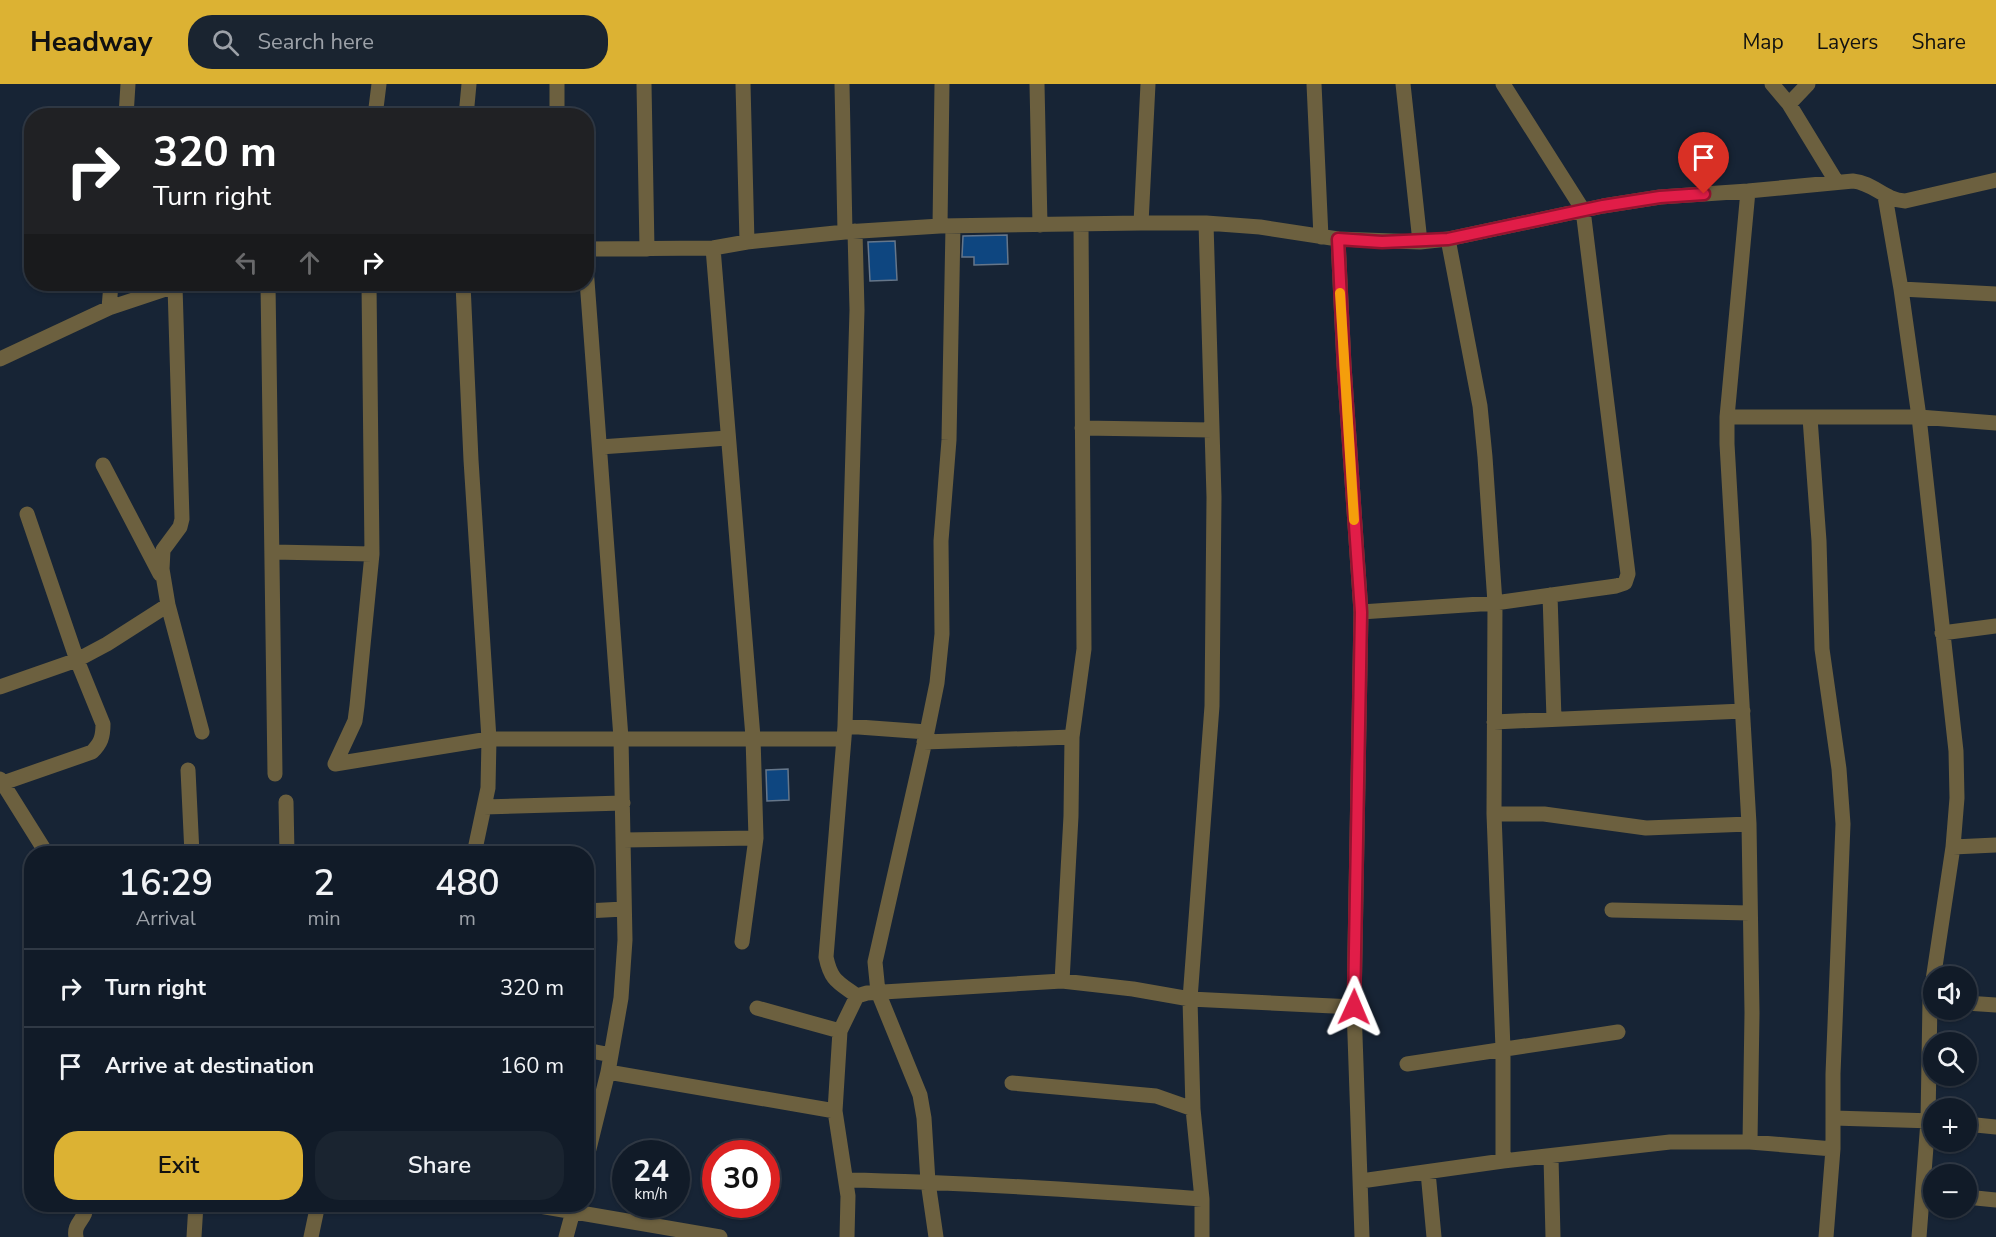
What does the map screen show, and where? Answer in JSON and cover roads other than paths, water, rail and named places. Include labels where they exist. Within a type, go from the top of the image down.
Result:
[{"type":"street","points":[[126,108],[128,84]]},
{"type":"street","points":[[376,108],[379,84]]},
{"type":"street","points":[[467,108],[470,84]]},
{"type":"street","points":[[557,84],[557,108]]},
{"type":"street","points":[[644,84],[647,249]]},
{"type":"street","points":[[743,84],[747,242]]},
{"type":"street","points":[[842,84],[856,356],[845,732],[826,957],[829,973],[837,982],[858,996]]},
{"type":"street","points":[[936,1237],[920,1095],[878,992],[875,962],[926,737],[937,683],[942,634],[941,558],[949,440],[942,84]]},
{"type":"street","points":[[1037,84],[1040,225]]},
{"type":"street","points":[[1141,223],[1149,84]]},
{"type":"street","points":[[1314,84],[1321,237]]},
{"type":"street","points":[[1403,84],[1420,242]]},
{"type":"street","points":[[1361,612],[1495,603],[1550,596],[1616,586],[1625,583],[1628,574],[1583,210],[1503,84]]},
{"type":"street","points":[[1773,84],[1789,104],[1836,182]]},
{"type":"street","points":[[1789,104],[1808,84]]},
{"type":"street","points":[[594,249],[713,248],[747,242],[850,232],[946,226],[1141,223],[1206,223],[1260,227],[1338,239],[1420,242],[1448,239],[1583,210],[1660,197],[1836,182],[1863,182],[1885,196],[1905,201],[1996,180]]},
{"type":"street","points":[[1748,191],[1727,417],[1749,824],[1752,1013],[1750,1142]]},
{"type":"street","points":[[1885,196],[1919,417],[1956,751],[1957,798],[1953,847],[1937,966]]},
{"type":"street","points":[[1202,1237],[1202,1199],[1193,1109],[1190,999],[1212,706],[1214,497],[1206,223]]},
{"type":"street","points":[[1062,981],[1071,816],[1072,737],[1084,649],[1082,224]]},
{"type":"street","points":[[1338,239],[1361,612],[1354,1007],[1362,1237]]},
{"type":"street","points":[[1448,239],[1480,406],[1495,603],[1494,814],[1503,1049],[1503,1161]]},
{"type":"street","points":[[713,248],[753,737],[756,838],[742,942]]},
{"type":"street","points":[[1901,290],[1996,294]]},
{"type":"street","points":[[109,308],[110,291]]},
{"type":"street","points":[[0,359],[109,308],[160,291]]},
{"type":"street","points":[[178,291],[182,512],[180,527],[163,550],[162,558],[168,605],[202,732]]},
{"type":"street","points":[[268,291],[274,774]]},
{"type":"street","points":[[369,291],[372,554],[355,721],[334,764],[489,739],[753,737],[845,732],[926,737],[1072,737]]},
{"type":"street","points":[[463,291],[489,739],[489,769],[476,846]]},
{"type":"street","points":[[588,291],[621,738],[624,909],[624,969],[608,1072],[594,1128]]},
{"type":"street","points":[[1727,417],[1919,417],[1996,423]]},
{"type":"street","points":[[1810,418],[1819,541],[1822,649],[1839,770],[1843,824],[1833,1149],[1826,1237]]},
{"type":"street","points":[[1082,428],[1212,430]]},
{"type":"street","points":[[600,447],[728,438]]},
{"type":"street","points":[[103,465],[164,582]]},
{"type":"street","points":[[27,513],[77,660],[103,724],[100,745],[92,752],[2,781],[42,846]]},
{"type":"street","points":[[273,552],[372,554]]},
{"type":"street","points":[[1550,596],[1554,719]]},
{"type":"street","points":[[0,687],[77,660],[107,644],[168,605]]},
{"type":"street","points":[[1942,633],[1996,626]]},
{"type":"street","points":[[1494,722],[1743,711]]},
{"type":"street","points":[[188,770],[192,846]]},
{"type":"street","points":[[286,802],[287,846]]},
{"type":"street","points":[[484,807],[623,803]]},
{"type":"street","points":[[1494,814],[1544,814],[1646,828],[1749,824]]},
{"type":"street","points":[[623,840],[756,838]]},
{"type":"street","points":[[1953,847],[1996,845]]},
{"type":"street","points":[[594,910],[624,909]]},
{"type":"street","points":[[1612,910],[1750,913]]},
{"type":"street","points":[[847,1237],[848,1196],[835,1111],[840,1031],[858,996],[878,992],[1062,981],[1134,989],[1190,999],[1354,1007]]},
{"type":"street","points":[[1977,1004],[1996,1005]]},
{"type":"street","points":[[757,1008],[840,1031]]},
{"type":"street","points":[[1931,1098],[1932,1020]]},
{"type":"street","points":[[1407,1064],[1618,1032]]},
{"type":"street","points":[[594,1052],[611,1055]]},
{"type":"street","points":[[608,1072],[835,1111]]},
{"type":"street","points":[[1012,1083],[1156,1096],[1193,1109]]},
{"type":"street","points":[[1833,1118],[1923,1121]]},
{"type":"street","points":[[1977,1125],[1996,1127]]},
{"type":"street","points":[[1361,1181],[1503,1161],[1670,1142],[1750,1142],[1833,1149]]},
{"type":"street","points":[[1551,1157],[1553,1237]]},
{"type":"street","points":[[1428,1172],[1434,1237]]},
{"type":"street","points":[[846,1180],[1060,1188],[1202,1199]]},
{"type":"street","points":[[1977,1198],[1996,1200]]},
{"type":"street","points":[[76,1237],[75,1228],[86,1212]]},
{"type":"street","points":[[194,1237],[196,1212]]},
{"type":"street","points":[[311,1237],[316,1212]]},
{"type":"street","points":[[566,1237],[573,1212]]},
{"type":"street","points":[[594,1212],[720,1237]]},
{"type":"street","points":[[1919,1237],[1923,1217]]}]
